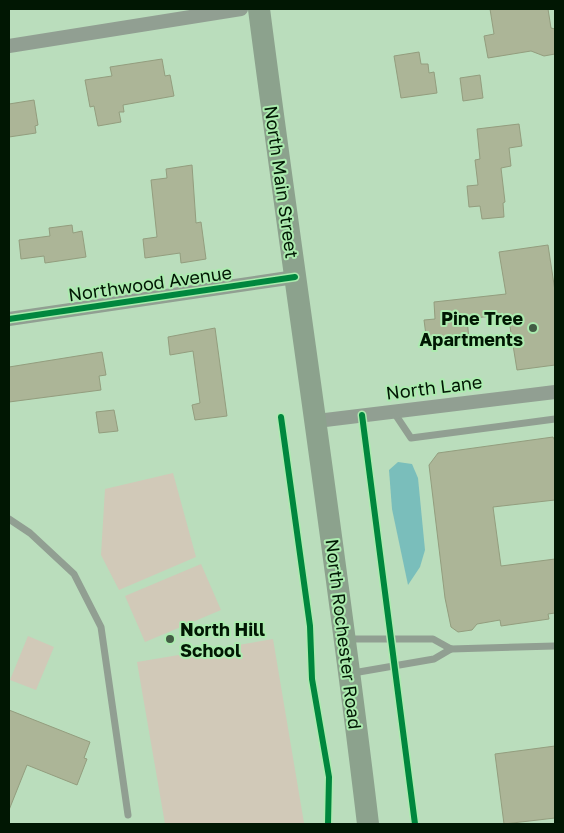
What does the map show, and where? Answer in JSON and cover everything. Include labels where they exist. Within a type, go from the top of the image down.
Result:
[{"type":"main road","name":"North Main Street","points":[[259,9],[295,277],[320,443]]},
{"type":"main road","name":"North Rochester Road","points":[[320,443],[368,824]]},
{"type":"street","points":[[9,46],[241,9]]},
{"type":"street","name":"Northwood Avenue","points":[[9,319],[295,277]]},
{"type":"street","name":"North Lane","points":[[317,421],[555,392]]},
{"type":"lane","points":[[393,411],[411,438],[555,419]]},
{"type":"lane","points":[[9,519],[30,533],[74,574],[101,627],[128,814]]},
{"type":"lane","points":[[345,639],[433,639],[451,649]]},
{"type":"lane","points":[[350,674],[434,659],[451,649],[555,646]]},
{"type":"shaded area","points":[[173,473],[196,557],[119,590],[101,555],[105,489]]},
{"type":"shaded area","points":[[201,564],[221,610],[145,642],[125,596]]},
{"type":"shaded area","points":[[28,636],[54,647],[36,690],[10,680]]},
{"type":"shaded area","points":[[273,639],[304,823],[165,824],[137,662]]},
{"type":"water","points":[[398,462],[412,464],[418,478],[425,550],[420,567],[408,585],[392,509],[389,470]]},
{"type":"building","points":[[490,9],[548,9],[551,28],[555,29],[555,54],[544,56],[531,51],[488,58],[484,36],[494,34]]},
{"type":"building","points":[[419,52],[421,64],[428,64],[429,73],[434,72],[437,93],[401,98],[394,56]]},
{"type":"building","points":[[162,59],[165,76],[170,75],[174,96],[123,105],[124,112],[119,112],[121,122],[98,126],[94,106],[90,107],[85,80],[112,76],[110,67]]},
{"type":"building","points":[[480,75],[483,98],[463,101],[460,78]]},
{"type":"building","points":[[34,100],[38,125],[35,126],[36,133],[9,137],[9,104]]},
{"type":"building","points":[[519,124],[522,146],[509,148],[511,166],[501,168],[505,202],[503,203],[504,217],[482,219],[480,206],[469,207],[467,186],[478,185],[475,160],[480,159],[477,129]]},
{"type":"building","points":[[192,165],[196,223],[201,222],[206,259],[181,263],[180,253],[145,258],[143,239],[157,237],[151,180],[167,178],[166,169]]},
{"type":"building","points":[[72,225],[73,233],[82,231],[86,257],[45,263],[44,256],[21,259],[19,240],[50,236],[49,228]]},
{"type":"building","name":"Pine Tree Apartments","points":[[548,245],[555,291],[555,365],[517,370],[508,314],[467,319],[469,339],[427,343],[424,320],[435,319],[434,302],[506,294],[499,252]]},
{"type":"building","points":[[215,328],[227,416],[195,420],[192,405],[200,403],[193,351],[170,355],[168,337]]},
{"type":"building","points":[[102,352],[106,375],[99,376],[101,390],[9,402],[9,367]]},
{"type":"building","points":[[114,410],[118,431],[99,433],[96,412]]},
{"type":"building","points":[[553,437],[555,441],[555,500],[493,507],[501,566],[555,559],[555,613],[548,614],[549,619],[501,626],[500,620],[477,624],[472,630],[458,632],[451,627],[445,598],[429,465],[438,453]]},
{"type":"building","points":[[9,710],[90,742],[84,758],[87,759],[77,785],[27,765],[9,810]]},
{"type":"building","points":[[555,746],[555,818],[504,824],[495,754]]},
{"type":"cycle path","points":[[9,319],[295,277]]},
{"type":"cycle path","points":[[362,415],[415,824]]},
{"type":"cycle path","points":[[281,417],[310,626],[312,679],[329,777],[328,824]]},
{"type":"place","name":"Pine Tree Apartments","points":[[533,328]]},
{"type":"place","name":"North Hill School","points":[[170,639]]}]
